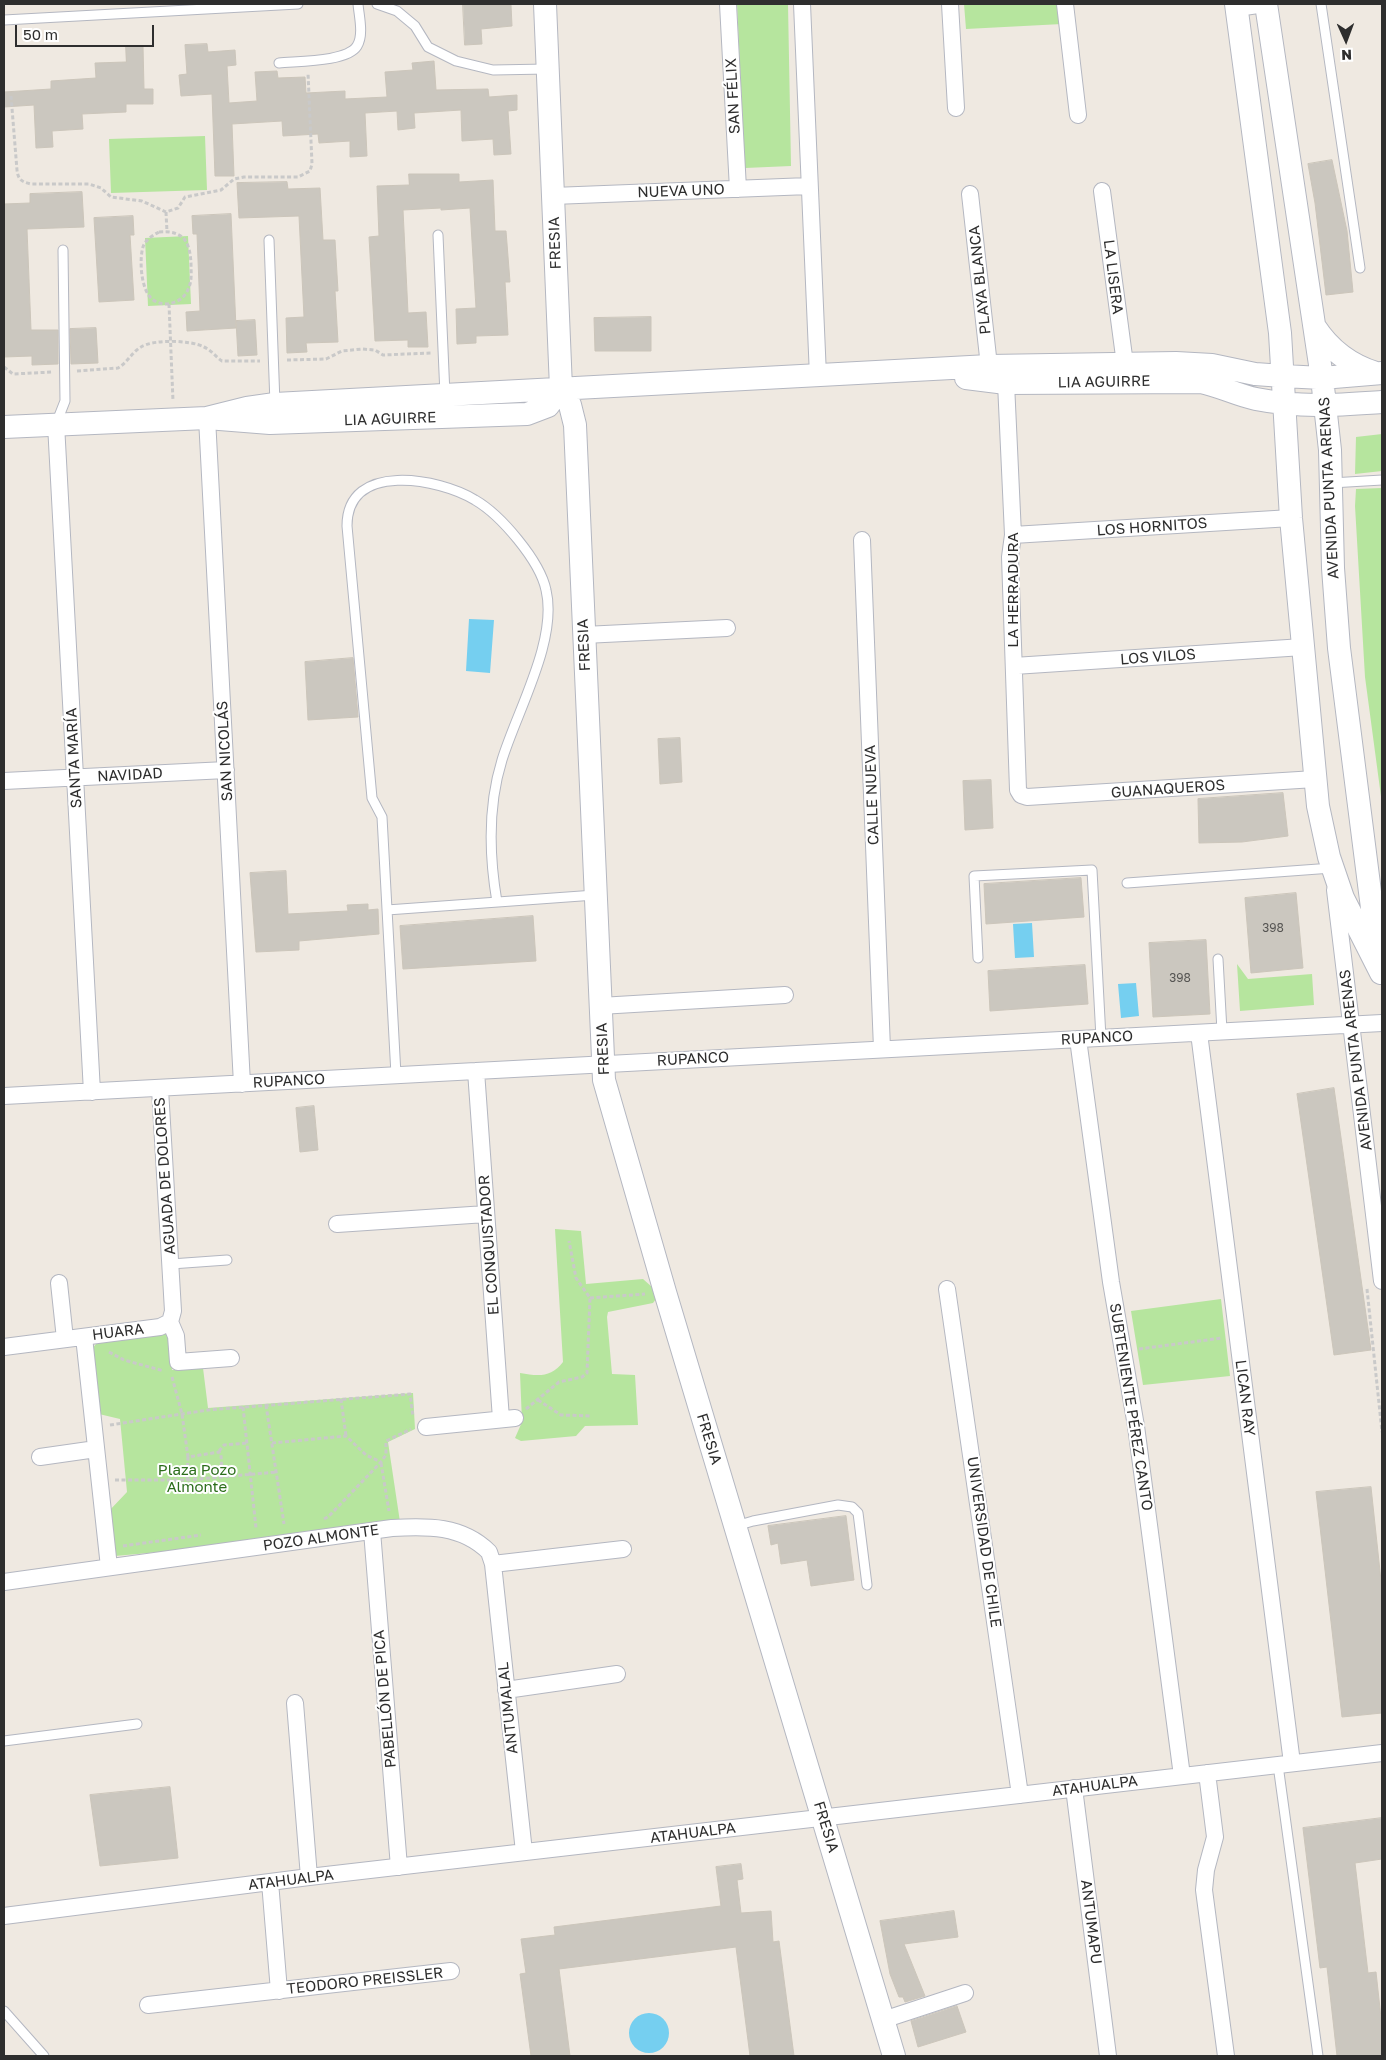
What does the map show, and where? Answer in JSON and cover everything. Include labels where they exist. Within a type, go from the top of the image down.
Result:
[{"type":"main road","name":"FRESIA","points":[[544,4],[561,388],[570,405],[575,425],[600,1006],[603,1063],[608,1097],[894,2056]]},
{"type":"main road","name":"AVENIDA PUNTA ARENAS","points":[[1266,4],[1326,407],[1339,648],[1381,977]]},
{"type":"main road","name":"AVENIDA PUNTA ARENAS","points":[[1237,6],[1276,300],[1285,404],[1291,518],[1315,779],[1322,832],[1332,868],[1347,908],[1381,977]]},
{"type":"main road","points":[[1315,327],[1322,338],[1344,358],[1381,373]]},
{"type":"main road","name":"LIA AGUIRRE","points":[[207,418],[246,408],[275,404],[442,406],[534,413],[554,401],[561,388],[921,371],[989,366],[1212,365],[1255,374],[1322,378],[1381,373]]},
{"type":"main road","name":"LIA AGUIRRE","points":[[921,371],[1006,384],[1201,382],[1218,385],[1250,397],[1285,404],[1326,407],[1382,402]]},
{"type":"main road","name":"LIA AGUIRRE","points":[[4,426],[207,418],[270,422],[442,406]]},
{"type":"street","name":"SAN FÉLIX","points":[[728,4],[738,189]]},
{"type":"street","points":[[802,4],[818,376]]},
{"type":"street","points":[[950,4],[956,108]]},
{"type":"street","points":[[1065,4],[1078,115]]},
{"type":"street","points":[[1237,6],[1266,4]]},
{"type":"street","name":"NUEVA UNO","points":[[553,196],[809,186]]},
{"type":"street","name":"LA LISERA","points":[[1102,191],[1125,364]]},
{"type":"street","name":"PLAYA BLANCA","points":[[970,194],[989,366]]},
{"type":"street","name":"LA HERRADURA","points":[[1006,384],[1013,535],[1010,558],[1018,790],[1020,795]]},
{"type":"street","name":"SAN NICOLÁS","points":[[207,418],[242,1084]]},
{"type":"street","name":"SANTA MARÍA","points":[[56,424],[92,1092]]},
{"type":"street","name":"LOS HORNITOS","points":[[1013,535],[1291,518]]},
{"type":"street","name":"CALLE NUEVA","points":[[862,540],[882,1049]]},
{"type":"street","points":[[584,635],[728,628]]},
{"type":"street","name":"LOS VILOS","points":[[1014,666],[1303,647]]},
{"type":"street","name":"NAVIDAD","points":[[4,781],[226,770]]},
{"type":"street","name":"GUANAQUEROS","points":[[1020,795],[1027,798],[1315,779]]},
{"type":"street","name":"AVENIDA PUNTA ARENAS","points":[[1332,868],[1382,1281]]},
{"type":"street","points":[[600,1006],[785,996]]},
{"type":"street","name":"RUPANCO","points":[[4,1096],[1382,1023]]},
{"type":"street","name":"LICAN RAY","points":[[1199,1033],[1238,1336],[1285,1764]]},
{"type":"street","name":"SUBTENIENTE PÉREZ CANTO","points":[[1078,1039],[1111,1282],[1136,1426],[1182,1776]]},
{"type":"street","name":"EL CONQUISTADOR","points":[[476,1071],[486,1214],[508,1418]]},
{"type":"street","name":"AGUADA DE DOLORES","points":[[160,1089],[174,1311],[170,1322]]},
{"type":"street","points":[[338,1224],[486,1214]]},
{"type":"street","points":[[59,1283],[65,1339]]},
{"type":"street","name":"UNIVERSIDAD DE CHILE","points":[[947,1289],[1020,1795]]},
{"type":"street","points":[[170,1322],[176,1336],[178,1362],[231,1358]]},
{"type":"street","name":"HUARA","points":[[4,1347],[65,1339],[85,1344],[160,1327],[170,1322]]},
{"type":"street","points":[[85,1344],[109,1567]]},
{"type":"street","points":[[426,1427],[508,1418]]},
{"type":"street","points":[[40,1457],[96,1449]]},
{"type":"street","name":"POZO ALMONTE","points":[[4,1582],[372,1531],[424,1526],[447,1528],[485,1548],[489,1552],[493,1564]]},
{"type":"street","name":"PABELLÓN DE PICA","points":[[372,1531],[399,1867]]},
{"type":"street","points":[[493,1564],[623,1548]]},
{"type":"street","name":"ANTUMALAL","points":[[493,1564],[524,1852]]},
{"type":"street","points":[[506,1690],[617,1674]]},
{"type":"street","points":[[295,1702],[309,1877]]},
{"type":"street","name":"ATAHUALPA","points":[[4,1916],[309,1877],[1382,1753]]},
{"type":"street","points":[[1207,1773],[1215,1837],[1206,1870],[1204,1890],[1226,2056]]},
{"type":"street","name":"ANTUMAPU","points":[[1074,1788],[1108,2056]]},
{"type":"street","name":"TEODORO PREISSLER","points":[[270,1882],[279,1991]]},
{"type":"street","name":"TEODORO PREISSLER","points":[[148,2004],[451,1971]]},
{"type":"street","points":[[883,2020],[965,1993]]},
{"type":"lane","points":[[4,20],[298,4]]},
{"type":"lane","points":[[279,63],[347,56],[358,46],[360,29],[358,4]]},
{"type":"lane","points":[[377,4],[397,11],[415,26],[428,47],[456,61],[493,70],[547,69]]},
{"type":"lane","points":[[1321,4],[1360,268]]},
{"type":"lane","points":[[438,235],[444,352],[442,406]]},
{"type":"lane","points":[[269,240],[275,404]]},
{"type":"lane","points":[[56,424],[65,401],[63,250]]},
{"type":"lane","points":[[1331,482],[1382,480]]},
{"type":"lane","points":[[396,1075],[382,817],[372,798],[347,517],[354,500],[360,493],[374,485],[395,481],[418,481],[444,486],[487,507],[530,554],[543,578],[549,605],[546,637],[501,761],[496,788],[491,842],[498,902]]},
{"type":"lane","points":[[1127,883],[1332,868]]},
{"type":"lane","points":[[978,958],[974,876],[1092,870],[1101,1038]]},
{"type":"lane","points":[[387,910],[595,895]]},
{"type":"lane","points":[[1218,959],[1222,1031]]},
{"type":"lane","name":"AGUADA DE DOLORES","points":[[170,1264],[227,1260]]},
{"type":"lane","points":[[736,1526],[838,1505],[852,1507],[858,1513],[867,1584]]},
{"type":"lane","points":[[4,1741],[137,1724]]},
{"type":"lane","points":[[1285,1764],[1318,2056]]},
{"type":"lane","points":[[4,2011],[44,2056]]},
{"type":"path","points":[[11,96],[16,170],[22,182],[31,184],[97,186],[111,197],[142,201],[166,212],[178,208],[185,197],[221,190],[234,179],[244,177],[298,177],[310,171],[312,164],[308,60]]},
{"type":"path","points":[[166,212],[167,232]]},
{"type":"path","points":[[167,232],[181,236],[190,249],[189,288],[178,301],[169,304],[157,302],[150,297],[142,282],[142,248],[152,236],[167,232]]},
{"type":"path","points":[[169,304],[174,420]]},
{"type":"path","points":[[4,367],[12,374],[118,368],[143,346],[171,342],[201,345],[226,362],[326,359],[342,351],[362,349],[375,350],[383,355],[444,352]]},
{"type":"path","points":[[508,1418],[537,1400],[559,1382],[582,1377],[587,1373],[590,1298],[576,1278],[569,1241]]},
{"type":"path","points":[[590,1298],[665,1292]]},
{"type":"path","points":[[1123,1351],[1238,1336]]},
{"type":"path","points":[[85,1344],[105,1349],[124,1360],[172,1374],[182,1414],[188,1457],[187,1480]]},
{"type":"path","points":[[95,1427],[243,1407],[412,1395],[413,1428],[386,1441],[386,1455],[381,1462],[329,1516],[323,1519]]},
{"type":"path","points":[[341,1399],[346,1436],[366,1455],[381,1462]]},
{"type":"path","points":[[537,1400],[561,1415],[592,1416]]},
{"type":"path","points":[[266,1405],[284,1524]]},
{"type":"path","points":[[243,1407],[256,1528]]},
{"type":"path","points":[[272,1443],[346,1436]]},
{"type":"path","points":[[188,1457],[219,1452],[224,1445],[247,1442]]},
{"type":"path","points":[[219,1452],[221,1454],[222,1476]]},
{"type":"path","points":[[381,1462],[390,1519]]},
{"type":"path","points":[[100,1480],[187,1480],[277,1472]]},
{"type":"path","points":[[275,1526],[294,1523]]},
{"type":"path","points":[[246,1530],[266,1527]]},
{"type":"path","points":[[109,1567],[119,1550],[127,1544],[206,1534]]},
{"type":"green space","points":[[737,4],[788,4],[791,166],[745,168]]},
{"type":"green space","points":[[964,4],[1061,4],[1062,24],[966,29]]},
{"type":"green space","points":[[205,136],[207,190],[111,193],[109,139]]},
{"type":"green space","points":[[188,236],[191,304],[148,306],[145,238]]},
{"type":"green space","points":[[1382,434],[1382,471],[1355,474],[1356,437]]},
{"type":"green space","points":[[1382,488],[1382,804],[1365,677],[1355,506],[1356,489]]},
{"type":"green space","points":[[1237,964],[1248,979],[1312,974],[1314,1005],[1240,1011]]},
{"type":"green space","points":[[555,1229],[581,1231],[586,1284],[643,1279],[652,1287],[656,1299],[653,1303],[608,1312],[607,1317],[612,1374],[635,1375],[638,1425],[585,1426],[576,1436],[521,1441],[515,1438],[522,1422],[520,1373],[544,1375],[554,1371],[563,1362]]},
{"type":"green space","points":[[1221,1299],[1230,1376],[1143,1385],[1131,1311]]},
{"type":"green space","name":"Plaza Pozo Almonte","points":[[169,1333],[172,1370],[203,1368],[208,1408],[413,1393],[415,1429],[388,1442],[400,1522],[193,1549],[115,1556],[108,1512],[127,1492],[120,1419],[99,1414],[91,1350],[101,1338]]},
{"type":"water","points":[[469,619],[494,620],[490,673],[466,671]]},
{"type":"water","points":[[1032,923],[1034,957],[1015,958],[1013,924]]},
{"type":"water","points":[[1136,983],[1139,1016],[1121,1018],[1118,984]]},
{"type":"water","points":[[645,2013],[653,2013],[660,2016],[666,2022],[669,2033],[666,2044],[660,2050],[653,2053],[645,2053],[638,2050],[632,2044],[629,2037],[629,2029],[632,2022],[638,2016]]},
{"type":"building","points":[[463,4],[511,5],[512,26],[481,29],[482,44],[465,45]]},
{"type":"building","points":[[207,44],[208,52],[235,50],[236,65],[227,66],[229,103],[257,101],[255,72],[277,71],[278,78],[305,77],[306,93],[345,91],[345,99],[387,97],[385,72],[413,70],[412,63],[434,61],[436,90],[488,89],[489,97],[517,95],[517,110],[508,111],[511,154],[494,155],[493,139],[462,141],[461,110],[414,113],[415,128],[398,130],[397,111],[365,113],[367,156],[350,157],[350,141],[319,143],[318,134],[283,136],[282,121],[232,124],[234,176],[215,176],[212,94],[181,96],[179,75],[187,74],[185,45]]},
{"type":"building","points":[[126,46],[143,46],[144,89],[153,89],[153,104],[126,104],[126,112],[82,114],[83,129],[52,131],[53,147],[36,148],[34,105],[4,107],[4,92],[51,89],[51,81],[96,78],[95,63],[126,62]]},
{"type":"building","points":[[1332,160],[1347,231],[1353,292],[1326,295],[1315,203],[1308,164]]},
{"type":"building","points":[[409,174],[459,174],[459,182],[493,180],[495,231],[506,231],[510,282],[505,282],[508,335],[476,336],[476,343],[457,344],[456,309],[476,308],[470,208],[441,210],[441,208],[403,210],[408,313],[426,312],[428,347],[408,347],[408,340],[375,341],[369,237],[379,236],[377,186],[409,185]]},
{"type":"building","points":[[287,182],[288,189],[320,188],[323,240],[335,240],[338,342],[306,343],[307,352],[287,353],[286,318],[304,317],[299,216],[239,218],[237,183]]},
{"type":"building","points":[[82,192],[84,227],[27,229],[31,330],[58,330],[58,364],[32,365],[32,356],[4,357],[4,204],[30,203],[30,194]]},
{"type":"building","points":[[231,214],[236,328],[187,331],[186,312],[200,311],[197,234],[193,234],[192,216]]},
{"type":"building","points":[[133,216],[134,235],[130,235],[134,300],[99,302],[94,218]]},
{"type":"building","points":[[651,317],[651,351],[595,351],[594,318]]},
{"type":"building","points":[[255,320],[257,355],[238,356],[236,321]]},
{"type":"building","points":[[96,328],[98,363],[71,364],[70,329]]},
{"type":"building","points":[[353,658],[358,717],[308,720],[305,662]]},
{"type":"building","points":[[680,738],[682,782],[660,784],[658,739]]},
{"type":"building","points":[[991,780],[993,828],[965,830],[963,781]]},
{"type":"building","points":[[1283,793],[1288,836],[1242,842],[1199,843],[1198,799]]},
{"type":"building","points":[[286,871],[288,914],[348,911],[347,905],[368,904],[368,910],[378,909],[379,934],[299,941],[299,950],[256,952],[250,873]]},
{"type":"building","points":[[1081,878],[1084,917],[986,924],[984,884]]},
{"type":"building","points":[[1296,893],[1303,968],[1251,973],[1245,898]]},
{"type":"building","points":[[533,916],[536,961],[403,969],[400,926]]},
{"type":"building","points":[[1206,940],[1210,1014],[1153,1017],[1149,943]]},
{"type":"building","points":[[1085,965],[1088,1004],[990,1011],[988,971]]},
{"type":"building","points":[[1334,1088],[1371,1350],[1334,1355],[1297,1094]]},
{"type":"building","points":[[314,1106],[318,1150],[300,1152],[296,1108]]},
{"type":"building","points":[[1371,1487],[1382,1590],[1382,1713],[1342,1717],[1316,1492]]},
{"type":"building","points":[[846,1516],[854,1580],[811,1586],[807,1560],[781,1564],[778,1543],[771,1545],[768,1526]]},
{"type":"building","points":[[170,1787],[178,1858],[100,1866],[90,1795]]},
{"type":"building","points":[[1382,1818],[1382,1859],[1355,1863],[1368,1973],[1376,1972],[1382,2027],[1382,2056],[1337,2056],[1327,1967],[1320,1968],[1303,1828]]},
{"type":"building","points":[[741,1864],[743,1879],[737,1880],[741,1913],[771,1911],[773,1942],[779,1941],[794,2056],[750,2056],[736,1947],[559,1969],[570,2056],[531,2056],[520,1974],[526,1973],[521,1939],[555,1935],[554,1927],[721,1906],[716,1867]]},
{"type":"building","points":[[954,1911],[958,1937],[904,1944],[925,1996],[905,2002],[903,1997],[899,1997],[890,1974],[880,1921]]},
{"type":"building","points":[[957,2006],[966,2032],[918,2047],[911,2021]]}]
